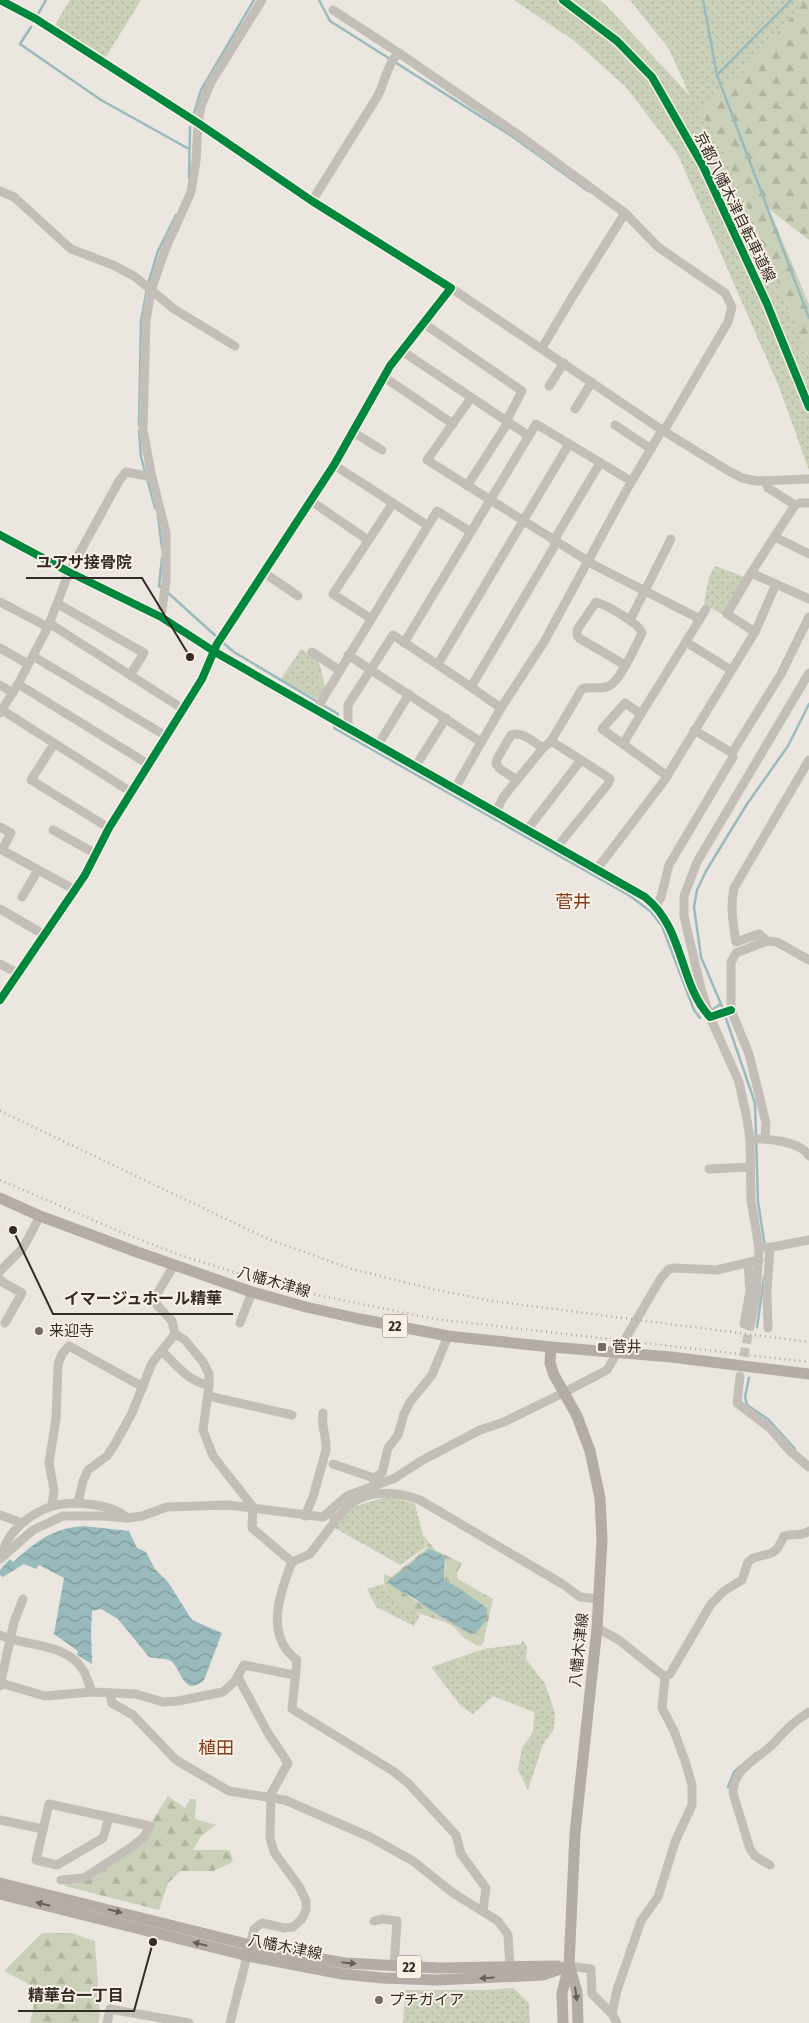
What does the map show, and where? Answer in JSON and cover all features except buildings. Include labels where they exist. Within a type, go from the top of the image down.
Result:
[{"type":"main road","name":"八幡木津線","points":[[0,1198],[40,1216],[174,1265],[252,1292],[306,1307],[448,1336],[618,1354],[671,1357],[809,1374]]},
{"type":"main road","name":"八幡木津線","points":[[552,1347],[550,1363],[554,1375],[578,1416],[590,1451],[600,1498],[602,1540],[597,1628],[575,1833],[569,1966]]},
{"type":"main road","name":"八幡木津線","points":[[0,1883],[342,1974],[428,1980],[543,1975],[569,1966]]},
{"type":"main road","name":"八幡木津線","points":[[0,1894],[249,1950],[345,1963],[394,1967],[510,1968],[569,1966]]},
{"type":"main road","points":[[563,2023],[562,1993],[569,1966]]},
{"type":"main road","points":[[569,1966],[577,1992],[578,2023]]},
{"type":"street","points":[[0,0],[36,19],[198,123],[312,201],[542,348],[663,431],[737,475],[757,482],[809,479]]},
{"type":"street","points":[[161,617],[166,581],[166,533],[143,430],[146,321],[151,291],[165,250],[192,192],[201,106],[211,82],[262,0]]},
{"type":"street","points":[[333,10],[520,136],[625,213],[658,247],[725,293],[732,307],[728,322],[632,481],[544,642],[481,742],[454,790]]},
{"type":"street","points":[[312,201],[377,97],[395,56],[399,53]]},
{"type":"street","points":[[0,190],[14,197],[61,242],[71,249],[113,265],[134,276],[174,309],[235,346]]},
{"type":"street","points":[[542,348],[625,213]]},
{"type":"street","points":[[0,1000],[43,934],[75,890],[109,828],[202,679],[217,644],[334,465],[384,377],[450,288]]},
{"type":"street","points":[[423,323],[522,391],[505,427],[467,486]]},
{"type":"street","points":[[402,351],[529,436]]},
{"type":"street","points":[[549,386],[564,363]]},
{"type":"street","points":[[384,377],[453,424]]},
{"type":"street","points":[[575,409],[592,382]]},
{"type":"street","points":[[471,398],[427,460],[523,522],[588,561],[700,619]]},
{"type":"street","points":[[404,643],[536,424],[632,481]]},
{"type":"street","points":[[615,425],[651,449]]},
{"type":"street","points":[[353,432],[382,450]]},
{"type":"street","points":[[438,664],[569,444]]},
{"type":"street","points":[[471,687],[554,547],[555,541],[600,463]]},
{"type":"street","points":[[334,465],[427,525]]},
{"type":"street","points":[[131,792],[1,712],[33,656],[58,604],[69,572],[119,481],[126,472],[152,477]]},
{"type":"street","points":[[765,481],[768,488],[795,506]]},
{"type":"street","points":[[311,501],[368,540]]},
{"type":"street","points":[[370,618],[333,594],[393,503]]},
{"type":"street","points":[[755,632],[726,614],[795,506],[799,503],[809,503]]},
{"type":"street","points":[[316,709],[437,511],[470,532]]},
{"type":"street","points":[[0,535],[69,572],[161,617],[215,652],[454,790],[645,897],[656,906],[669,923],[698,1000],[713,1016]]},
{"type":"street","points":[[775,537],[809,554]]},
{"type":"street","points":[[630,620],[672,539]]},
{"type":"street","points":[[264,572],[298,596]]},
{"type":"street","points":[[751,573],[809,599]]},
{"type":"street","points":[[597,869],[667,776],[731,670],[736,666],[755,632],[776,584]]},
{"type":"street","points":[[0,602],[48,625],[184,709]]},
{"type":"street","points":[[495,813],[504,796],[552,741],[582,689],[611,685],[625,665],[642,633],[641,628],[630,620],[596,602],[582,622],[577,635],[625,665]]},
{"type":"street","points":[[58,604],[144,653],[130,675]]},
{"type":"street","points":[[623,744],[706,609]]},
{"type":"street","points":[[656,906],[661,897],[669,865],[733,757],[732,753],[781,674],[809,617]]},
{"type":"street","points":[[348,728],[348,705],[393,636],[502,708]]},
{"type":"street","points":[[686,642],[731,670]]},
{"type":"street","points":[[0,648],[28,664]]},
{"type":"street","points":[[312,652],[339,670]]},
{"type":"street","points":[[33,656],[166,736]]},
{"type":"street","points":[[348,656],[481,742]]},
{"type":"street","points":[[768,1328],[765,1248],[751,1200],[751,1139],[739,1082],[713,1016],[684,916],[684,896],[697,862],[809,673]]},
{"type":"street","points":[[18,684],[148,764]]},
{"type":"street","points":[[0,686],[13,693]]},
{"type":"street","points":[[378,746],[409,694]]},
{"type":"street","points":[[641,714],[625,703],[602,729],[667,776]]},
{"type":"street","points":[[415,767],[446,718]]},
{"type":"street","points":[[694,730],[732,753]]},
{"type":"street","points":[[517,780],[500,769],[496,764],[511,735],[515,733],[520,734],[544,748]]},
{"type":"street","points":[[552,741],[610,779],[557,847]]},
{"type":"street","points":[[54,744],[31,780],[109,828]]},
{"type":"street","points":[[527,830],[581,760]]},
{"type":"street","points":[[767,941],[759,934],[736,942],[731,912],[734,888],[809,760]]},
{"type":"street","points":[[0,827],[11,833],[1,852],[75,890]]},
{"type":"street","points":[[53,830],[96,854]]},
{"type":"street","points":[[22,897],[38,870]]},
{"type":"street","points":[[0,909],[43,934]]},
{"type":"street","points":[[764,1138],[766,1123],[751,1062],[728,1011],[731,962],[736,953],[767,941],[777,942],[809,960]]},
{"type":"street","points":[[0,964],[17,973]]},
{"type":"street","points":[[713,1016],[728,1011]]},
{"type":"street","points":[[751,1139],[764,1138],[805,1150],[809,1156]]},
{"type":"street","points":[[709,1169],[751,1167]]},
{"type":"street","points":[[0,1271],[23,1248],[40,1216]]},
{"type":"street","points":[[765,1248],[809,1240]]},
{"type":"street","points":[[748,1263],[750,1291],[747,1325],[756,1296],[759,1260],[765,1248]]},
{"type":"street","points":[[2,1557],[33,1530],[63,1516],[128,1518],[142,1516],[167,1507],[228,1505],[323,1517],[347,1496],[374,1483],[395,1478],[421,1460],[480,1430],[504,1422],[564,1393],[607,1370],[661,1278],[670,1269],[684,1267],[717,1270],[759,1260]]},
{"type":"street","points":[[174,1265],[157,1294],[156,1304],[172,1321],[175,1334],[184,1340],[203,1362],[209,1374],[203,1430],[213,1456],[253,1508],[252,1528],[292,1562]]},
{"type":"street","points":[[0,1278],[4,1283],[22,1293],[5,1323]]},
{"type":"street","points":[[240,1323],[252,1292]]},
{"type":"street","points":[[78,1502],[88,1470],[106,1456],[115,1444],[132,1413],[152,1363],[175,1334]]},
{"type":"street","points":[[374,1483],[382,1473],[388,1448],[398,1436],[404,1414],[410,1402],[432,1374],[448,1336]]},
{"type":"street","points":[[52,1506],[54,1490],[49,1463],[56,1419],[58,1364],[62,1354],[69,1346],[143,1387]]},
{"type":"street","points":[[162,1351],[191,1378],[201,1384],[209,1385]]},
{"type":"street","points":[[740,1376],[737,1403],[771,1429],[789,1450],[809,1467]]},
{"type":"street","points":[[208,1396],[292,1415]]},
{"type":"street","points":[[305,1516],[313,1497],[326,1450],[326,1442],[321,1424],[323,1413]]},
{"type":"street","points":[[333,1464],[374,1483]]},
{"type":"street","points":[[484,1912],[486,1888],[461,1854],[456,1836],[408,1783],[393,1771],[292,1709],[297,1660],[290,1655],[280,1639],[277,1618],[283,1587],[292,1562],[310,1554],[336,1520],[352,1503],[364,1497],[389,1493],[420,1500],[564,1585],[580,1597],[599,1599]]},
{"type":"street","points":[[2,1557],[12,1532],[22,1523],[52,1506],[78,1502],[123,1514],[128,1518]]},
{"type":"street","points":[[330,1512],[336,1520]]},
{"type":"street","points":[[0,1514],[22,1523]]},
{"type":"street","points":[[665,1677],[670,1674],[705,1612],[724,1591],[742,1580],[748,1562],[753,1558],[772,1553],[778,1548],[784,1536],[789,1534],[799,1536],[809,1531]]},
{"type":"street","points":[[22,1598],[14,1622],[0,1684],[45,1696],[92,1692],[136,1694],[163,1702],[223,1692],[238,1677],[244,1665],[294,1675]]},
{"type":"street","points":[[597,1628],[618,1640],[665,1677]]},
{"type":"street","points":[[0,1635],[11,1640],[48,1647],[63,1654],[83,1669],[92,1692]]},
{"type":"street","points":[[230,2023],[254,1929],[259,1924],[266,1923],[279,1928],[289,1928],[300,1923],[306,1910],[306,1901],[300,1888],[272,1848],[270,1838],[271,1797],[288,1764],[268,1733],[238,1677]]},
{"type":"street","points":[[612,2014],[617,1990],[641,1921],[658,1897],[675,1842],[692,1805],[692,1785],[685,1761],[674,1731],[662,1708],[665,1677]]},
{"type":"street","points":[[110,1693],[112,1703],[133,1716],[176,1760],[230,1791],[285,1800],[370,1836],[413,1861],[453,1894],[498,1921],[508,1935],[510,1968]]},
{"type":"street","points":[[770,1865],[755,1856],[750,1849],[733,1792],[733,1785],[737,1776],[754,1757],[773,1744],[782,1732],[809,1712]]},
{"type":"street","points":[[61,1880],[84,1878],[143,1838],[150,1826],[49,1804],[36,1860],[57,1865],[103,1838],[108,1818]]},
{"type":"street","points":[[0,1820],[43,1829]]},
{"type":"street","points":[[374,1921],[382,1919],[397,1921],[394,1967]]},
{"type":"street","points":[[569,1966],[592,1970],[592,1994],[612,2014],[617,2023]]},
{"type":"street","points":[[106,2023],[110,2009],[151,2019],[189,2023]]},
{"type":"green space","points":[[70,0],[141,0],[104,60],[53,28]]},
{"type":"green space","points":[[514,0],[599,0],[606,5],[690,96],[669,49],[630,0],[806,0],[741,75],[699,110],[723,149],[809,358],[809,470],[779,387],[678,155],[625,86],[573,40]]},
{"type":"green space","points":[[806,0],[809,0],[809,240],[769,209],[809,304],[809,358],[723,149],[698,109],[741,75]]},
{"type":"green space","points":[[715,566],[745,577],[723,615],[704,604],[709,577]]},
{"type":"green space","points":[[301,649],[318,660],[325,686],[317,699],[281,679]]},
{"type":"green space","points":[[311,656],[318,660],[325,686],[317,699],[285,682],[287,677],[315,694],[320,686]]},
{"type":"green space","points":[[390,1496],[415,1504],[426,1547],[400,1565],[335,1528],[352,1507]]},
{"type":"green space","points":[[423,1535],[435,1550],[462,1563],[457,1573],[458,1579],[493,1599],[483,1644],[478,1646],[451,1625],[407,1609],[397,1603],[390,1595],[385,1586],[384,1574],[391,1577],[427,1548]],"holes":[[[429,1550],[441,1554],[446,1565],[444,1580],[454,1585],[464,1631],[395,1588]]]},
{"type":"green space","points":[[383,1584],[388,1594],[420,1615],[414,1626],[376,1607],[367,1589]]},
{"type":"green space","points":[[523,1641],[527,1646],[526,1659],[545,1684],[555,1713],[554,1729],[543,1744],[528,1790],[518,1770],[522,1748],[533,1732],[534,1712],[493,1696],[473,1714],[461,1706],[431,1667],[484,1649],[520,1644]]},
{"type":"green space","points":[[168,1796],[185,1808],[190,1799],[196,1799],[195,1819],[216,1825],[201,1836],[193,1850],[230,1850],[233,1862],[213,1871],[181,1871],[168,1883],[159,1910],[65,1886],[64,1881],[76,1882],[120,1858],[151,1823]]},
{"type":"green space","points":[[42,1933],[71,1933],[95,1941],[100,2015],[98,2023],[30,2023],[35,1999],[32,1986],[4,1971]]},
{"type":"green space","points":[[513,1988],[529,2003],[530,2023],[403,2023],[405,1990]]},
{"type":"water","points":[[83,1526],[129,1531],[137,1548],[146,1552],[155,1569],[168,1582],[192,1620],[222,1633],[204,1680],[197,1685],[191,1686],[187,1684],[173,1663],[167,1659],[149,1657],[118,1619],[101,1609],[92,1611],[92,1664],[77,1655],[78,1651],[54,1634],[64,1578],[39,1565],[36,1569],[24,1564],[3,1577],[0,1575],[0,1570],[10,1559],[13,1562],[45,1537],[62,1530]]},
{"type":"water","points":[[429,1549],[441,1554],[445,1558],[444,1580],[487,1608],[483,1624],[474,1633],[470,1634],[387,1582]]},
{"type":"waterway","points":[[38,14],[46,0]]},
{"type":"waterway","points":[[193,116],[201,90],[254,0]]},
{"type":"waterway","points":[[319,0],[330,21],[513,137],[588,191]]},
{"type":"waterway","points":[[703,0],[717,75]]},
{"type":"waterway","points":[[791,0],[717,75],[809,318]]},
{"type":"waterway","points":[[31,27],[20,44],[101,100],[189,149]]},
{"type":"waterway","points":[[189,178],[190,127]]},
{"type":"waterway","points":[[148,284],[158,251],[176,215]]},
{"type":"waterway","points":[[139,425],[141,321],[147,289]]},
{"type":"waterway","points":[[139,431],[141,457],[145,472]]},
{"type":"waterway","points":[[147,478],[155,508]]},
{"type":"waterway","points":[[158,516],[162,548]]},
{"type":"waterway","points":[[162,558],[159,586],[162,588]]},
{"type":"waterway","points":[[166,591],[218,638]]},
{"type":"waterway","points":[[222,642],[234,652],[338,714],[336,719]]},
{"type":"waterway","points":[[765,1247],[758,1202],[755,1103],[721,1004],[701,957],[694,907],[697,890],[706,871],[747,804],[788,746],[809,704]]},
{"type":"waterway","points":[[335,724],[334,728],[630,896],[650,911],[662,926],[694,1010],[700,1018]]},
{"type":"waterway","points":[[713,1009],[721,1004]]},
{"type":"waterway","points":[[757,1327],[764,1277]]},
{"type":"waterway","points":[[749,1378],[745,1397],[747,1405],[769,1420],[795,1449]]},
{"type":"waterway","points":[[728,1787],[734,1772],[756,1753]]},
{"type":"tunnel","points":[[741,1370],[750,1326]]},
{"type":"railway","points":[[0,1111],[268,1239],[352,1269],[432,1289],[492,1301],[809,1342]]},
{"type":"railway","points":[[0,1180],[128,1235],[180,1255],[317,1295],[435,1319],[809,1362]]},
{"type":"cycle path","points":[[0,0],[36,19],[198,123],[312,201],[451,288],[390,366],[334,465],[217,644],[202,679],[109,828],[85,875],[0,1000]]},
{"type":"cycle path","name":"京都八幡木津自転車道線","points":[[563,0],[617,41],[652,77],[703,166],[767,304],[809,407]]},
{"type":"cycle path","points":[[0,535],[69,572],[161,617],[215,652],[645,897],[668,924],[692,988],[710,1017],[731,1010]]},
{"type":"place","name":"ユアサ接骨院","points":[[190,657]]},
{"type":"place","name":"イマージュホール精華","points":[[13,1230]]},
{"type":"place","name":"来迎寺","points":[[39,1331]]},
{"type":"place","name":"菅井","points":[[602,1347]]},
{"type":"place","name":"精華台一丁目","points":[[153,1942]]},
{"type":"place","name":"プチガイア","points":[[379,2000]]},
{"type":"district","name":"菅井","points":[[573,902]]},
{"type":"district","name":"植田","points":[[216,1748]]}]
